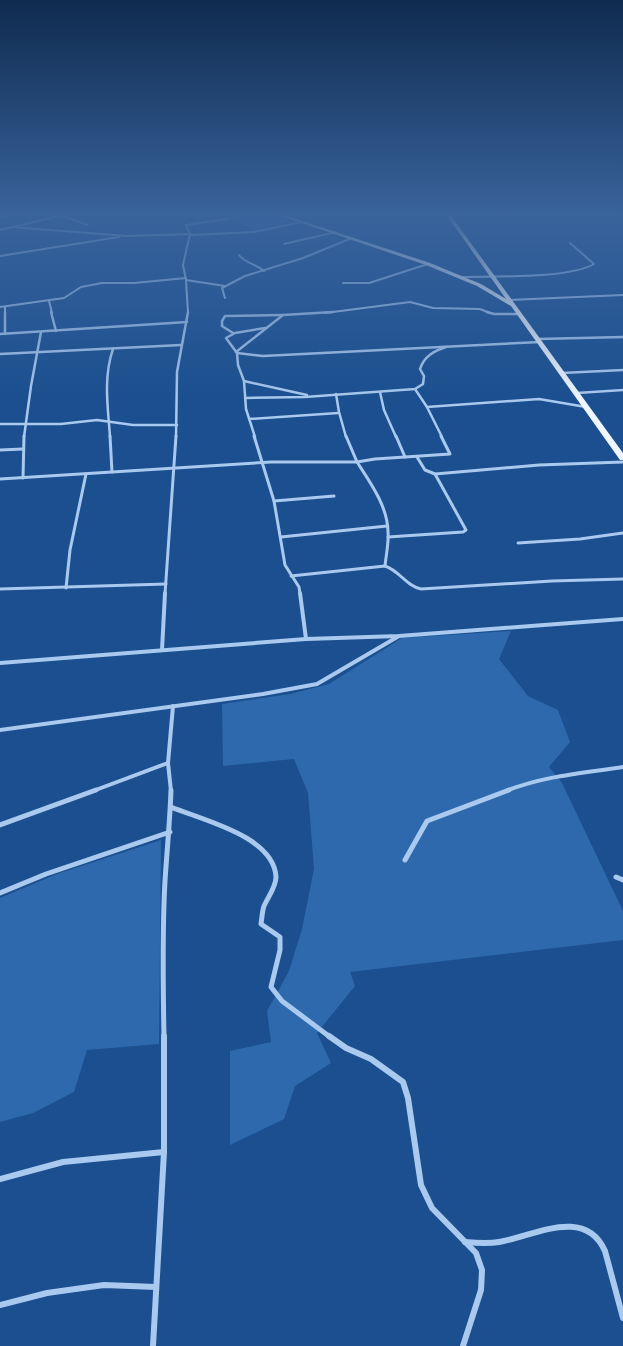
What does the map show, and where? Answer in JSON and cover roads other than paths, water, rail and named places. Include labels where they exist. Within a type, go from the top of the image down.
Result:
[{"type":"main road","points":[[459,276],[513,306]]},
{"type":"main road","points":[[492,276],[586,407],[622,454]]},
{"type":"street","points":[[162,650],[162,627],[177,425],[176,398],[181,345],[186,331],[188,311],[185,276]]},
{"type":"street","points":[[0,307],[49,301],[69,296],[81,287],[102,283],[134,283],[186,279],[225,286],[236,282],[246,276]]},
{"type":"street","points":[[344,283],[369,283],[391,276]]},
{"type":"street","points":[[462,277],[497,276]]},
{"type":"street","points":[[225,286],[222,288],[225,298]]},
{"type":"street","points":[[509,300],[623,295]]},
{"type":"street","points":[[49,301],[56,331]]},
{"type":"street","points":[[233,333],[222,326],[222,321],[226,316],[322,313],[410,302],[433,308],[472,308],[486,310],[494,314],[520,314]]},
{"type":"street","points":[[5,307],[5,334]]},
{"type":"street","points":[[236,353],[283,315]]},
{"type":"street","points":[[0,334],[187,322]]},
{"type":"street","points":[[266,328],[233,333],[226,338],[234,348],[244,381],[249,420],[260,458],[264,463],[274,501],[285,565],[299,587],[304,613],[306,639]]},
{"type":"street","points":[[23,478],[25,422],[41,332]]},
{"type":"street","points":[[236,353],[264,356],[623,337]]},
{"type":"street","points":[[0,354],[181,345]]},
{"type":"street","points":[[245,398],[312,396],[415,389],[423,384],[424,376],[420,369],[424,360],[436,351],[451,346]]},
{"type":"street","points":[[234,348],[242,347]]},
{"type":"street","points":[[112,472],[106,383],[109,360],[114,349]]},
{"type":"street","points":[[562,373],[623,370]]},
{"type":"street","points":[[244,381],[312,396]]},
{"type":"street","points":[[0,479],[301,461],[357,462],[450,454],[427,407],[415,389]]},
{"type":"street","points":[[577,393],[623,390]]},
{"type":"street","points":[[380,392],[384,410],[405,457]]},
{"type":"street","points":[[336,394],[338,413],[342,420],[345,436],[357,462],[376,492],[388,526],[385,566]]},
{"type":"street","points":[[427,407],[539,399],[561,404],[586,407]]},
{"type":"street","points":[[249,420],[338,413]]},
{"type":"street","points":[[0,424],[25,422],[61,424],[97,420],[132,425],[177,425]]},
{"type":"street","points":[[0,450],[23,449]]},
{"type":"street","points":[[417,457],[425,470],[435,474],[539,465],[623,462]]},
{"type":"street","points":[[66,588],[70,550],[86,474]]},
{"type":"street","points":[[388,537],[463,532],[466,530],[435,474]]},
{"type":"street","points":[[274,501],[334,496]]},
{"type":"street","points":[[281,537],[388,526]]},
{"type":"street","points":[[518,542],[580,540],[623,534]]},
{"type":"street","points":[[291,576],[385,566],[394,569],[411,587],[420,589],[552,581],[623,579]]},
{"type":"street","points":[[0,589],[166,584]]},
{"type":"street","points":[[0,663],[306,639],[399,636],[623,619]]},
{"type":"street","points":[[0,730],[263,694],[317,684],[399,636]]},
{"type":"street","points":[[153,1346],[164,1152],[166,1066],[163,974],[164,896],[170,832],[171,785],[168,763],[173,706]]},
{"type":"street","points":[[0,825],[168,763]]},
{"type":"street","points":[[405,860],[414,848],[419,832],[427,820],[524,784],[559,776],[623,767]]},
{"type":"street","points":[[170,807],[232,831],[258,844],[273,860],[276,878],[263,909],[261,924],[280,938],[282,949],[273,975],[271,987],[282,1001],[317,1028],[346,1048],[371,1059],[403,1082],[408,1098],[421,1185],[432,1208],[476,1253],[482,1270],[481,1290],[463,1346]]},
{"type":"street","points":[[0,893],[46,874],[170,832]]},
{"type":"street","points":[[616,877],[623,880]]},
{"type":"street","points":[[0,1179],[63,1162],[164,1152]]},
{"type":"street","points":[[465,1242],[479,1244],[504,1241],[565,1226],[590,1230],[601,1241],[623,1318]]},
{"type":"street","points":[[0,1305],[47,1294],[104,1285],[156,1288]]}]
